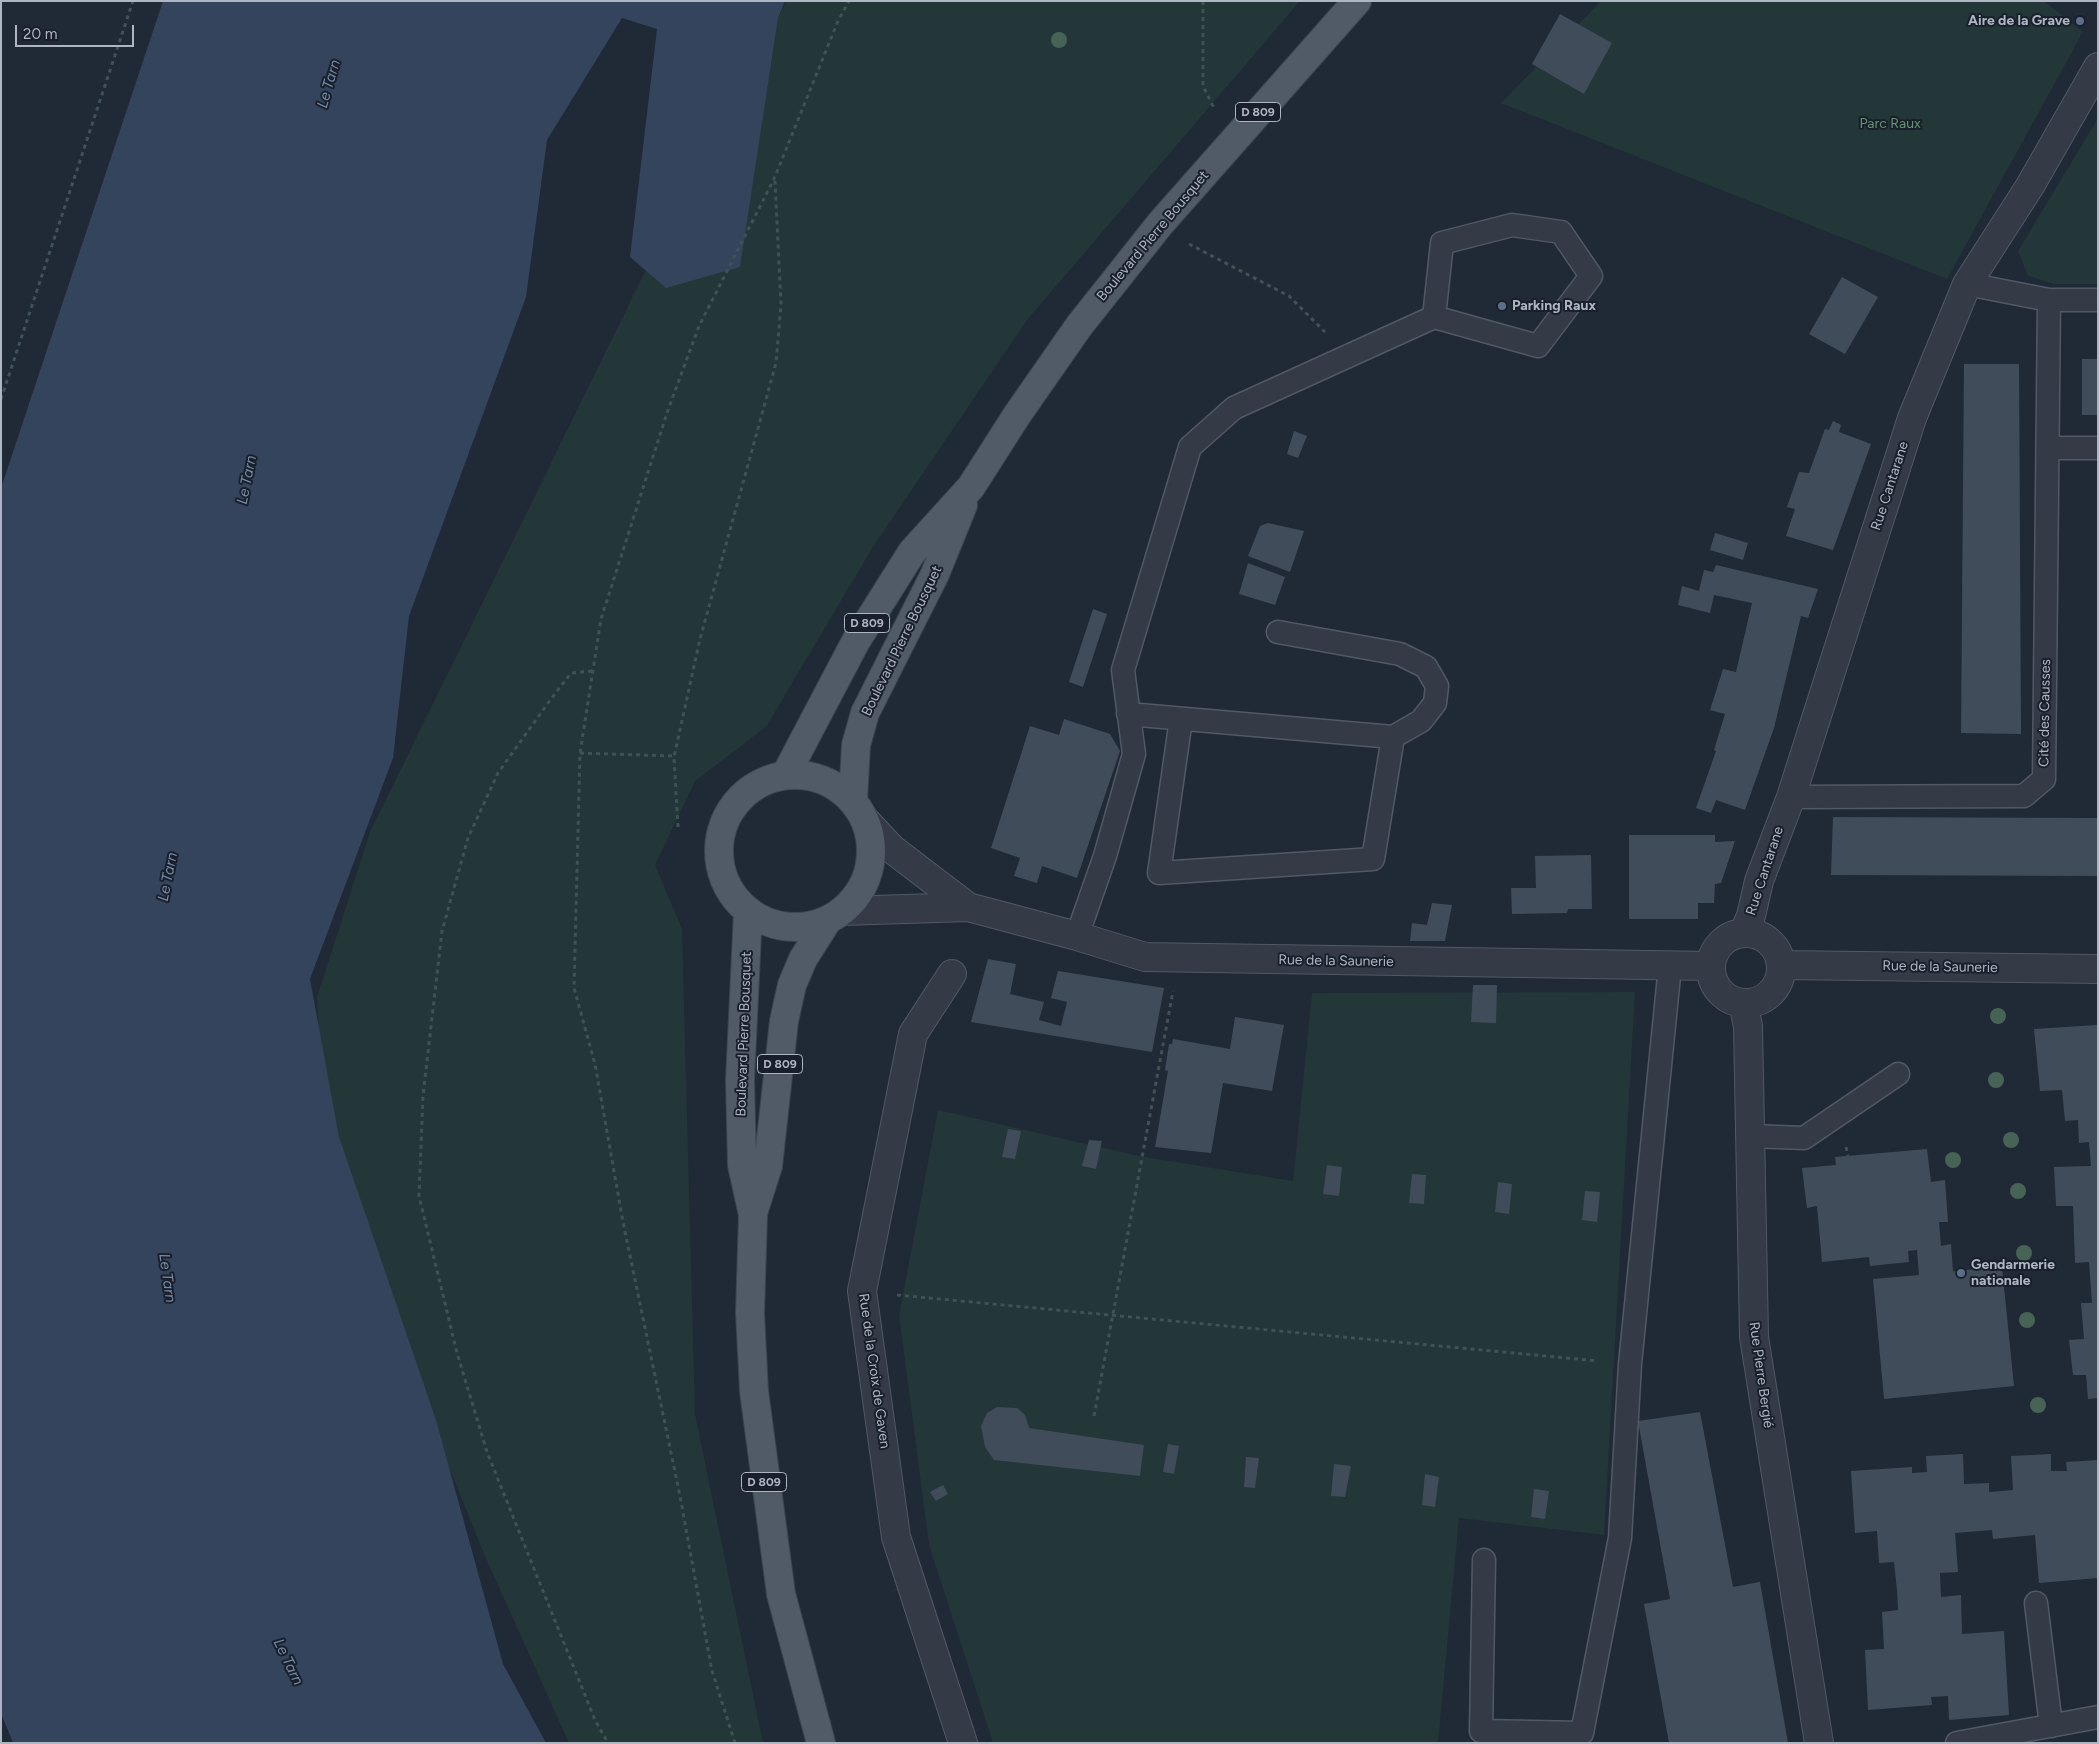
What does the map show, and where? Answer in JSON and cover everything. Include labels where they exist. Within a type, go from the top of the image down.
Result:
[{"type":"main road","name":"Boulevard Pierre Bousquet","points":[[859,810],[856,745],[865,713],[935,574],[971,487],[1016,415],[1079,326],[1160,224],[1357,1]]},
{"type":"main road","name":"Boulevard Pierre Bousquet","points":[[786,774],[856,640],[912,552],[971,487]]},
{"type":"main road","points":[[786,774],[811,775],[834,784],[859,810],[872,844],[870,869],[860,893],[835,916],[807,926],[786,927],[766,922],[748,912],[730,893],[720,869],[718,843],[725,818],[740,797],[761,782],[786,774]]},
{"type":"main road","name":"Boulevard Pierre Bousquet","points":[[748,912],[740,1080],[742,1165],[753,1215],[750,1313],[754,1391],[764,1482],[781,1594],[821,1743]]},
{"type":"main road","name":"Boulevard Pierre Bousquet","points":[[753,1215],[768,1166],[784,1021],[792,985],[803,959],[835,916]]},
{"type":"street","name":"Rue Cantarane","points":[[1744,932],[1751,916],[1759,881],[1791,797],[1912,418],[1967,284],[2030,186],[2098,67]]},
{"type":"street","name":"Rue de la Saunerie","points":[[859,810],[892,848],[968,907]]},
{"type":"street","name":"Rue de la Saunerie","points":[[835,916],[968,907],[1077,936],[1145,958],[1711,966]]},
{"type":"street","points":[[1744,932],[1755,933],[1765,938],[1776,950],[1782,965],[1780,977],[1775,988],[1766,997],[1755,1002],[1743,1003],[1732,1001],[1720,991],[1712,977],[1712,956],[1724,940],[1733,934],[1744,932]]},
{"type":"street","name":"Rue de la Saunerie","points":[[1782,965],[2098,970]]},
{"type":"street","name":"Rue de la Croix de Gaven","points":[[952,974],[913,1034],[862,1291],[896,1537],[963,1743]]},
{"type":"street","name":"Rue Pierre Bergié","points":[[1743,1003],[1748,1026],[1754,1337],[1819,1743]]},
{"type":"lane","points":[[1077,936],[1105,856],[1134,754],[1123,670],[1190,447],[1234,408],[1434,317],[1538,346],[1591,276],[1561,232],[1512,225],[1442,243],[1434,317]]},
{"type":"lane","points":[[1967,284],[2049,300],[2098,300]]},
{"type":"lane","name":"Cité des Causses","points":[[1791,797],[2024,796],[2044,779],[2049,300]]},
{"type":"lane","points":[[2048,448],[2098,448]]},
{"type":"lane","points":[[1128,714],[1393,737],[1421,722],[1435,703],[1437,686],[1426,667],[1400,654],[1278,632]]},
{"type":"lane","points":[[1181,718],[1159,873],[1373,859],[1393,737]]},
{"type":"lane","points":[[1484,1560],[1481,1731],[1582,1733],[1620,1538],[1630,1364],[1670,966]]},
{"type":"lane","points":[[1750,1136],[1804,1138],[1898,1074]]},
{"type":"lane","points":[[2036,1603],[2051,1726]]},
{"type":"lane","points":[[1957,1743],[2098,1717]]},
{"type":"path","points":[[1,399],[133,1]]},
{"type":"path","points":[[735,1743],[712,1671],[680,1496],[623,1222],[595,1064],[574,988],[580,753],[601,618],[668,410],[699,326],[774,179],[838,21],[849,1]]},
{"type":"path","points":[[1203,1],[1203,86],[1218,116]]},
{"type":"path","points":[[678,827],[674,756],[700,638],[776,364],[781,305],[774,179]]},
{"type":"path","points":[[1189,244],[1289,296],[1349,356]]},
{"type":"path","points":[[592,671],[571,673],[551,699],[498,773],[468,838],[442,931],[423,1096],[420,1196],[457,1353],[486,1452],[595,1720],[608,1743]]},
{"type":"path","points":[[580,753],[674,756]]},
{"type":"path","points":[[1094,1416],[1179,958]]},
{"type":"path","points":[[862,1291],[1630,1364]]},
{"type":"green space","points":[[787,1],[1300,1],[1027,320],[873,547],[766,727],[695,781],[655,865],[682,929],[695,1414],[763,1743],[569,1743],[484,1554],[381,1298],[326,1179],[317,997],[370,832],[713,133]]},
{"type":"green space","name":"Parc Raux","points":[[1601,1],[2044,1],[2083,32],[1947,279],[1501,103]]},
{"type":"green space","points":[[2098,118],[2098,284],[2054,284],[2028,276],[2018,251]]},
{"type":"green space","points":[[1635,992],[1604,1535],[1459,1518],[1438,1743],[993,1743],[929,1545],[899,1315],[938,1110],[1139,1156],[1293,1181],[1312,993]]},
{"type":"water","name":"Le Tarn","points":[[163,1],[785,1],[778,18],[740,267],[666,288],[630,257],[657,29],[622,18],[547,140],[526,297],[409,616],[393,758],[310,979],[339,1137],[436,1420],[503,1664],[546,1743],[13,1743],[1,1713],[1,488]]},
{"type":"building","points":[[1560,14],[1612,43],[1584,94],[1532,64]]},
{"type":"building","points":[[1842,277],[1878,297],[1845,354],[1809,334]]},
{"type":"building","points":[[2082,359],[2098,359],[2098,415],[2082,415]]},
{"type":"building","points":[[1964,364],[2019,364],[2021,734],[1961,733]]},
{"type":"building","points":[[1833,421],[1841,425],[1839,432],[1871,444],[1833,550],[1786,536],[1795,509],[1787,507],[1799,472],[1809,473],[1825,429],[1829,430]]},
{"type":"building","points":[[1294,431],[1307,436],[1298,458],[1287,454]]},
{"type":"building","points":[[1268,523],[1304,531],[1290,572],[1248,556],[1260,526]]},
{"type":"building","points":[[1715,533],[1748,543],[1743,560],[1710,550]]},
{"type":"building","points":[[1248,563],[1285,577],[1275,605],[1239,594]]},
{"type":"building","points":[[1716,565],[1818,589],[1808,618],[1801,616],[1774,728],[1745,810],[1716,800],[1711,813],[1696,808],[1716,751],[1714,750],[1725,714],[1710,710],[1723,669],[1736,672],[1752,603],[1714,595],[1710,613],[1678,605],[1682,586],[1699,591],[1704,570],[1713,572]]},
{"type":"building","points":[[1093,609],[1107,614],[1083,687],[1069,682]]},
{"type":"building","points":[[1064,719],[1110,734],[1120,751],[1077,878],[1042,866],[1037,883],[1014,876],[1020,858],[991,848],[1030,726],[1059,735]]},
{"type":"building","points":[[1833,817],[2098,818],[2098,876],[1831,875]]},
{"type":"building","points":[[1629,835],[1715,835],[1715,842],[1735,841],[1721,883],[1715,884],[1714,903],[1698,903],[1698,919],[1629,919]]},
{"type":"building","points":[[1591,855],[1592,909],[1568,909],[1567,913],[1512,914],[1511,888],[1536,888],[1535,856]]},
{"type":"building","points":[[1432,903],[1452,905],[1445,941],[1410,941],[1412,923],[1427,925]]},
{"type":"building","points":[[988,959],[1016,964],[1010,994],[1044,1002],[1039,1020],[1061,1026],[1067,1002],[1051,998],[1058,971],[1164,988],[1152,1052],[971,1022]]},
{"type":"building","points":[[1473,985],[1497,985],[1496,1023],[1471,1022]]},
{"type":"building","points":[[1235,1017],[1284,1025],[1272,1091],[1223,1083],[1211,1153],[1155,1147],[1168,1071],[1165,1070],[1169,1044],[1172,1044],[1173,1039],[1230,1049]]},
{"type":"building","points":[[2097,1025],[2098,1398],[2088,1399],[2086,1375],[2073,1375],[2069,1340],[2084,1339],[2081,1303],[2092,1303],[2089,1262],[2075,1263],[2073,1206],[2056,1206],[2054,1167],[2091,1166],[2089,1142],[2079,1143],[2078,1120],[2065,1121],[2062,1090],[2040,1091],[2034,1029]]},
{"type":"building","points":[[1008,1129],[1021,1131],[1015,1159],[1002,1157]]},
{"type":"building","points":[[1089,1140],[1102,1141],[1096,1169],[1082,1166]]},
{"type":"building","name":"Gendarmerie nationale","points":[[1927,1149],[1931,1182],[1945,1180],[1948,1222],[1939,1222],[1941,1246],[1951,1244],[1953,1271],[2002,1267],[2014,1386],[1884,1399],[1873,1279],[1919,1275],[1917,1250],[1908,1251],[1909,1262],[1870,1266],[1869,1257],[1822,1262],[1817,1206],[1807,1208],[1802,1168],[1836,1165],[1835,1157]]},
{"type":"building","points":[[1327,1165],[1342,1167],[1339,1196],[1323,1194]]},
{"type":"building","points":[[1412,1174],[1426,1175],[1424,1204],[1409,1203]]},
{"type":"building","points":[[1498,1182],[1512,1184],[1509,1214],[1495,1212]]},
{"type":"building","points":[[1585,1191],[1600,1192],[1597,1222],[1582,1220]]},
{"type":"building","points":[[997,1407],[1017,1408],[1025,1415],[1029,1428],[1144,1445],[1140,1476],[994,1460],[985,1447],[981,1426],[987,1413]]},
{"type":"building","points":[[1700,1412],[1733,1587],[1760,1582],[1788,1743],[1669,1743],[1644,1604],[1670,1599],[1638,1421]]},
{"type":"building","points":[[1168,1444],[1179,1446],[1174,1474],[1163,1472]]},
{"type":"building","points":[[1963,1454],[1964,1484],[1989,1483],[1989,1492],[2013,1490],[2011,1456],[2051,1454],[2051,1471],[2067,1471],[2066,1462],[2098,1460],[2098,1578],[2039,1583],[2035,1535],[1993,1539],[1992,1530],[1955,1533],[1958,1572],[1940,1573],[1941,1597],[1961,1595],[1962,1634],[2004,1631],[2009,1715],[1949,1720],[1948,1696],[1931,1697],[1932,1705],[1868,1710],[1865,1650],[1884,1649],[1882,1612],[1898,1610],[1897,1590],[1894,1562],[1879,1563],[1877,1531],[1855,1533],[1851,1471],[1912,1467],[1912,1473],[1927,1472],[1926,1456]]},
{"type":"building","points":[[1246,1457],[1259,1458],[1255,1488],[1244,1487]]},
{"type":"building","points":[[1334,1464],[1351,1466],[1345,1497],[1331,1496]]},
{"type":"building","points":[[1425,1474],[1439,1477],[1435,1507],[1422,1505]]},
{"type":"building","points":[[943,1485],[948,1494],[936,1501],[930,1492]]},
{"type":"building","points":[[1534,1489],[1549,1491],[1545,1519],[1531,1517]]},
{"type":"place","name":"Aire de la Grave","points":[[2080,21]]},
{"type":"place","name":"Parking Raux","points":[[1502,306]]},
{"type":"place","name":"Gendarmerie nationale","points":[[1961,1273]]}]
